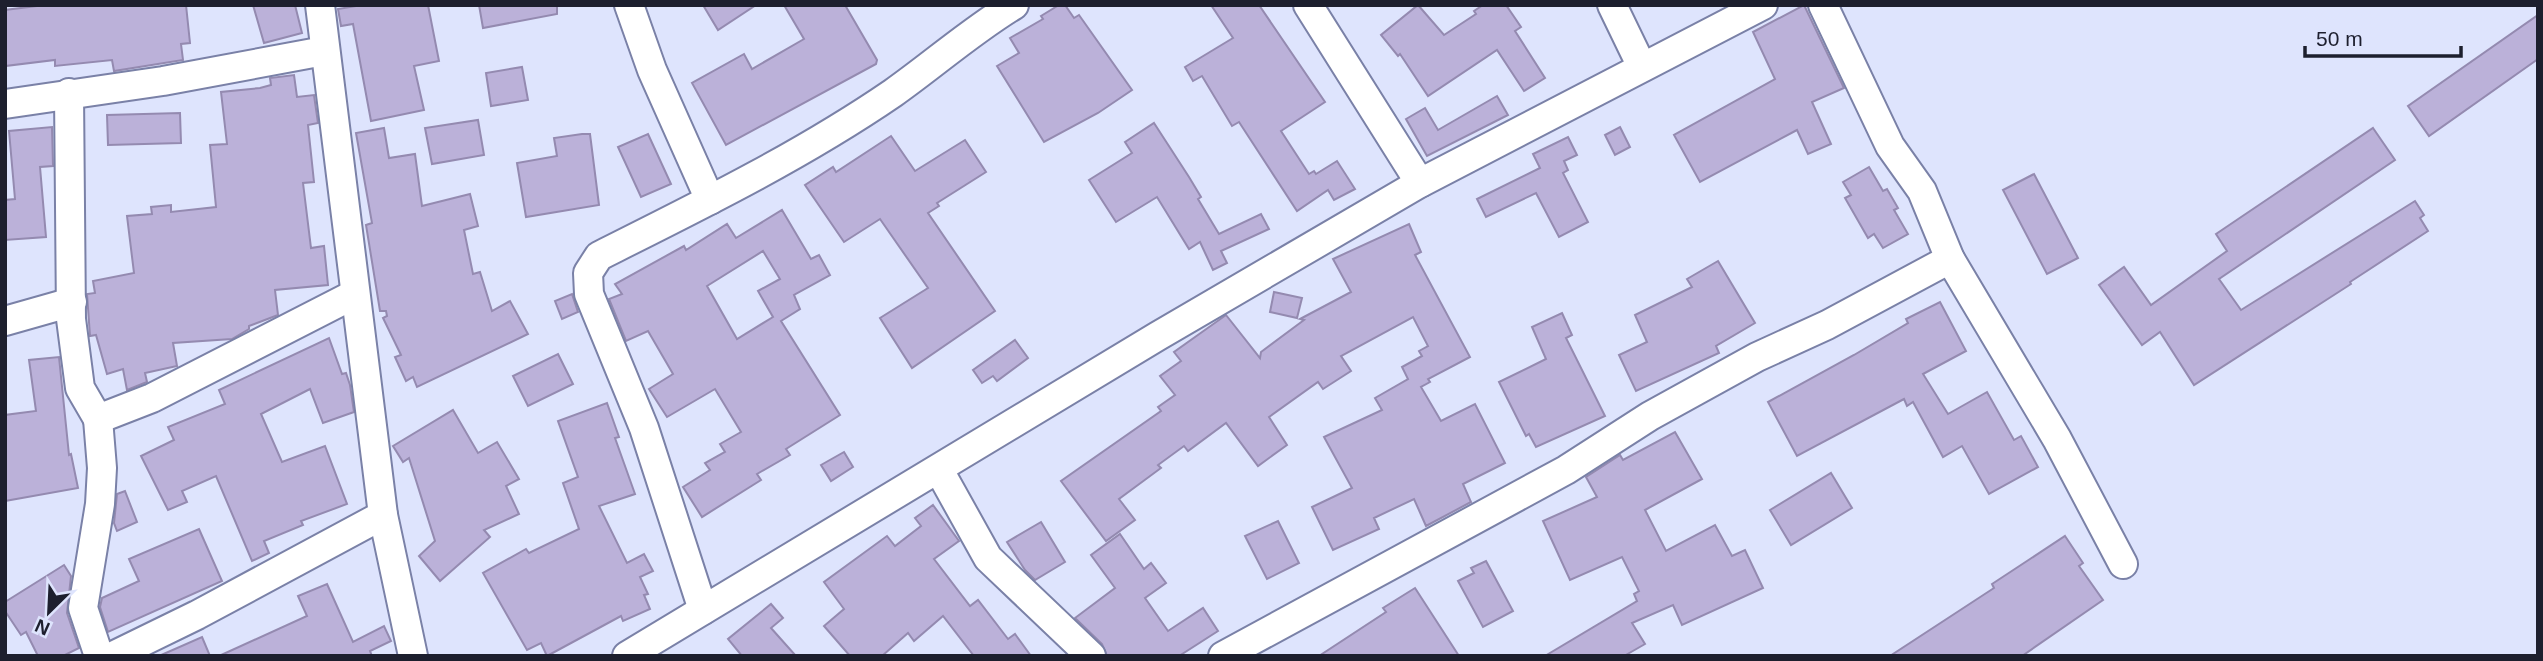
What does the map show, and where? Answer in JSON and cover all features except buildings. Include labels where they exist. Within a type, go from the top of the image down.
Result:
[{"type":"street","points":[[320,5],[383,515],[413,656]]},
{"type":"street","points":[[629,5],[652,70],[710,200]]},
{"type":"street","points":[[704,610],[644,428],[589,294],[588,273],[599,256],[775,165],[892,93],[980,14],[1014,5]]},
{"type":"street","points":[[1308,5],[1420,183]]},
{"type":"street","points":[[1612,5],[1642,67]]},
{"type":"street","points":[[627,656],[1158,336],[1420,183],[1763,5]]},
{"type":"street","points":[[1823,5],[1889,146],[1922,191],[1950,259],[2057,439],[2123,564]]},
{"type":"street","points":[[5,104],[163,81],[324,51]]},
{"type":"street","points":[[68,93],[72,302],[80,388],[98,419],[102,468],[100,504],[83,608],[99,656]]},
{"type":"street","points":[[1223,656],[1566,470],[1650,416],[1745,364],[1950,259]]},
{"type":"street","points":[[98,419],[152,398],[355,294]]},
{"type":"street","points":[[5,321],[72,302]]},
{"type":"street","points":[[939,470],[988,558],[1091,656]]},
{"type":"street","points":[[113,656],[197,615],[383,515]]}]
